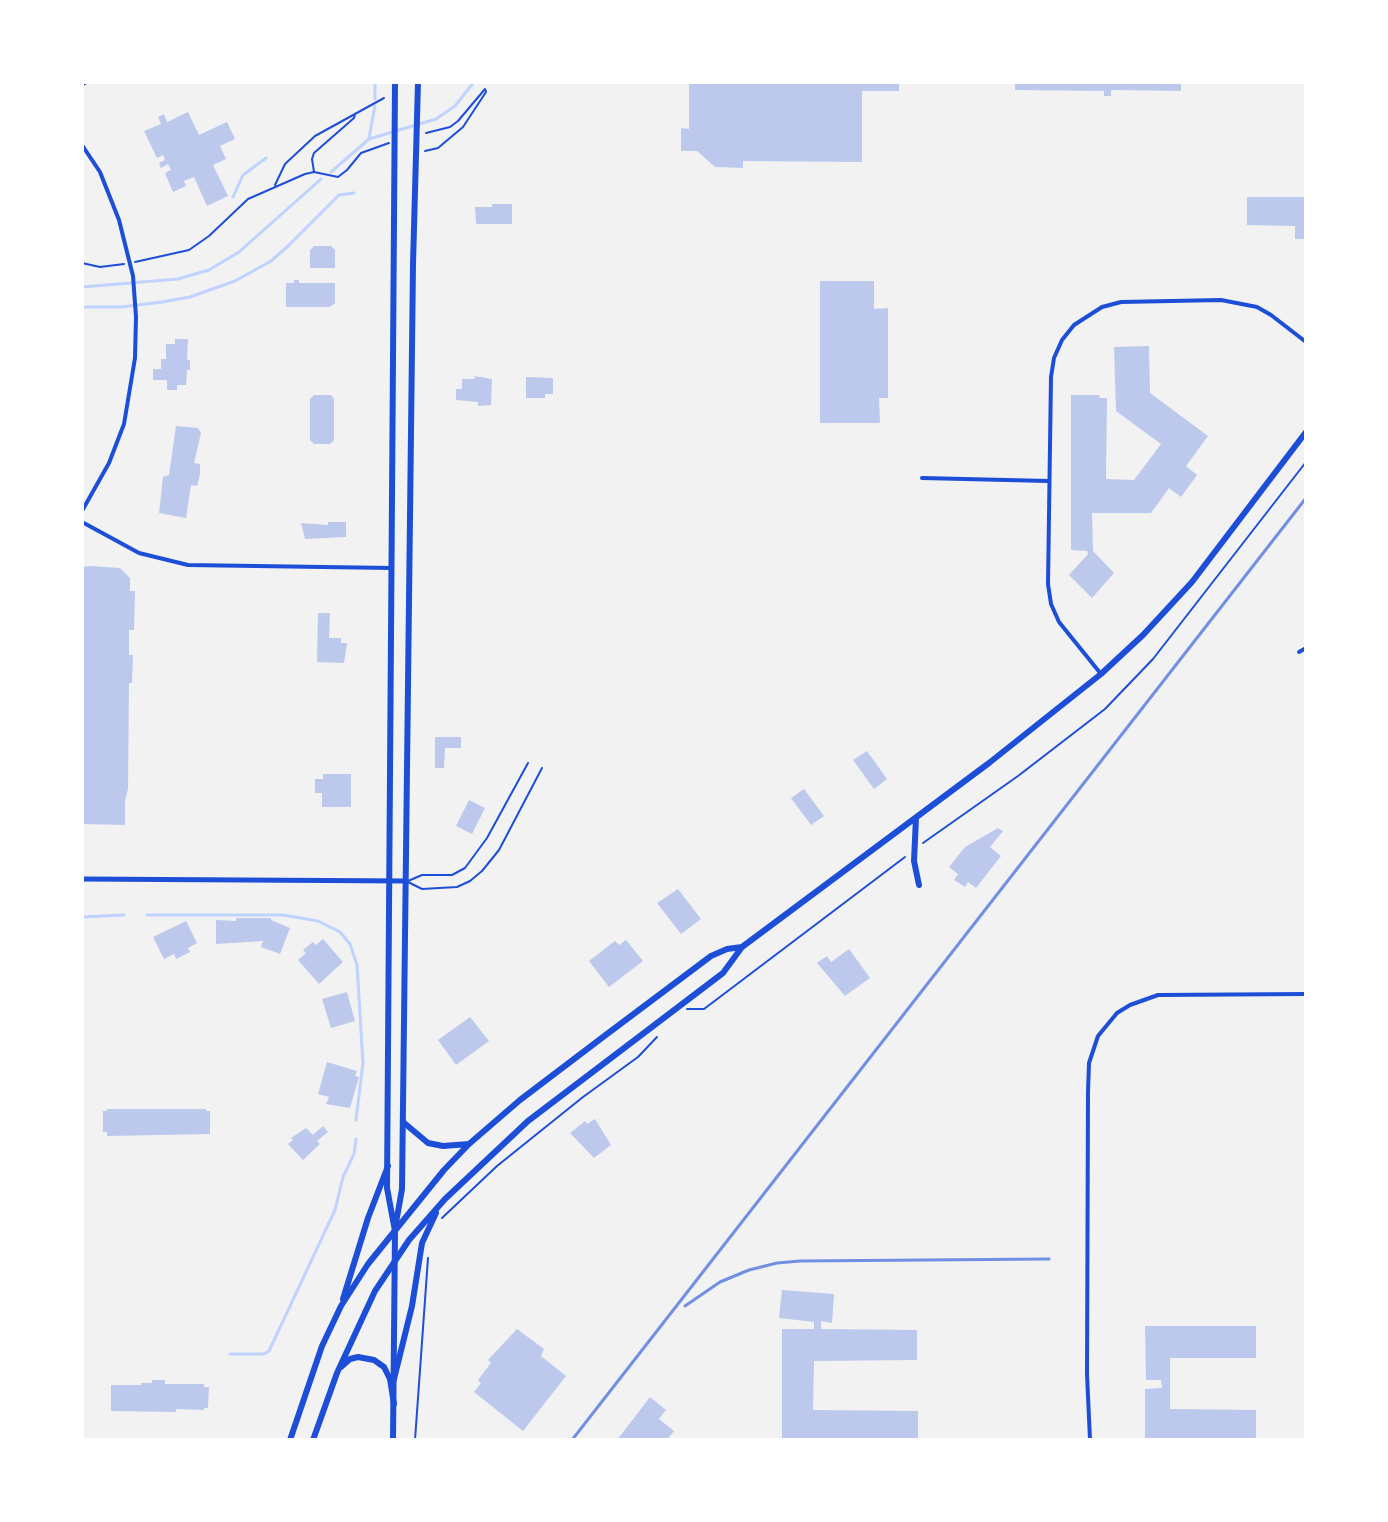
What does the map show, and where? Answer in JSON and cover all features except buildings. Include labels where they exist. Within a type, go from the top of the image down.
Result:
[{"type":"main road","points":[[395,82],[387,1188],[395,1231]]},
{"type":"main road","points":[[393,1440],[395,1231],[402,1189],[413,264],[420,136],[418,82]]},
{"type":"main road","points":[[313,1440],[337,1373],[375,1291],[395,1260],[445,1199],[528,1121],[723,973],[742,947],[1059,710],[1101,674],[1152,626],[1192,582],[1306,432]]},
{"type":"main road","points":[[393,569],[411,569]]},
{"type":"main road","points":[[916,818],[914,861],[919,885]]},
{"type":"main road","points":[[341,1306],[395,1231],[469,1144],[520,1100],[711,956],[742,947]]},
{"type":"main road","points":[[403,1122],[428,1143],[443,1146],[469,1144]]},
{"type":"main road","points":[[290,1440],[322,1346],[341,1306],[368,1218],[388,1166]]},
{"type":"main road","points":[[394,1379],[412,1306],[422,1243],[430,1222],[445,1199]]},
{"type":"main road","points":[[337,1373],[350,1359],[365,1357],[374,1360],[384,1367],[390,1379],[394,1404]]},
{"type":"street","points":[[82,145],[100,172],[112,200],[135,290],[135,358],[124,424],[109,463],[82,511]]},
{"type":"street","points":[[1101,674],[1059,622],[1051,604],[1048,584],[1051,377],[1054,358],[1062,340],[1089,313],[1121,302],[1221,300],[1242,303],[1271,315],[1306,342]]},
{"type":"street","points":[[922,478],[1049,481]]},
{"type":"street","points":[[82,522],[130,549],[188,565],[393,569]]},
{"type":"street","points":[[1299,652],[1306,648]]},
{"type":"street","points":[[82,879],[407,881]]},
{"type":"street","points":[[1090,1440],[1087,1374],[1088,1092],[1089,1063],[1098,1036],[1117,1013],[1158,995],[1306,994]]},
{"type":"lane","points":[[407,881],[422,875],[452,875],[465,868],[487,838],[528,763]]},
{"type":"lane","points":[[407,881],[422,889],[457,887],[482,871],[499,850],[542,768]]},
{"type":"path","points":[[420,136],[450,127],[485,89],[463,127],[438,148],[424,151]]},
{"type":"path","points":[[273,188],[285,164],[315,136],[384,98]]},
{"type":"path","points":[[314,172],[314,153],[354,118],[355,113]]},
{"type":"path","points":[[82,263],[102,267],[168,256],[195,247],[246,201],[314,172],[338,177],[361,153],[394,144]]},
{"type":"path","points":[[681,1017],[687,1009],[704,1009],[915,849],[1069,739],[1105,709],[1153,659],[1306,462]]},
{"type":"path","points":[[433,1222],[443,1218],[522,1146],[638,1057],[657,1037]]},
{"type":"path","points":[[415,1440],[428,1255]]},
{"type":"waterway","points":[[375,82],[375,99]]},
{"type":"waterway","points":[[331,172],[369,139],[436,119],[455,106],[474,82]]},
{"type":"waterway","points":[[369,138],[375,106]]},
{"type":"waterway","points":[[233,197],[243,175],[266,158]]},
{"type":"waterway","points":[[82,287],[178,279],[209,270],[239,252],[321,179]]},
{"type":"waterway","points":[[82,307],[121,307],[162,302],[190,297],[235,281],[271,261],[339,195],[354,193]]},
{"type":"waterway","points":[[82,917],[124,915]]},
{"type":"waterway","points":[[147,915],[283,915],[318,921],[340,932],[350,944],[357,965],[363,1063],[356,1120]]},
{"type":"waterway","points":[[230,1354],[264,1354],[269,1351],[335,1210],[356,1139]]},
{"type":"railway","points":[[572,1440],[1306,498]]},
{"type":"railway","points":[[685,1306],[720,1282],[777,1263],[1049,1259]]}]
